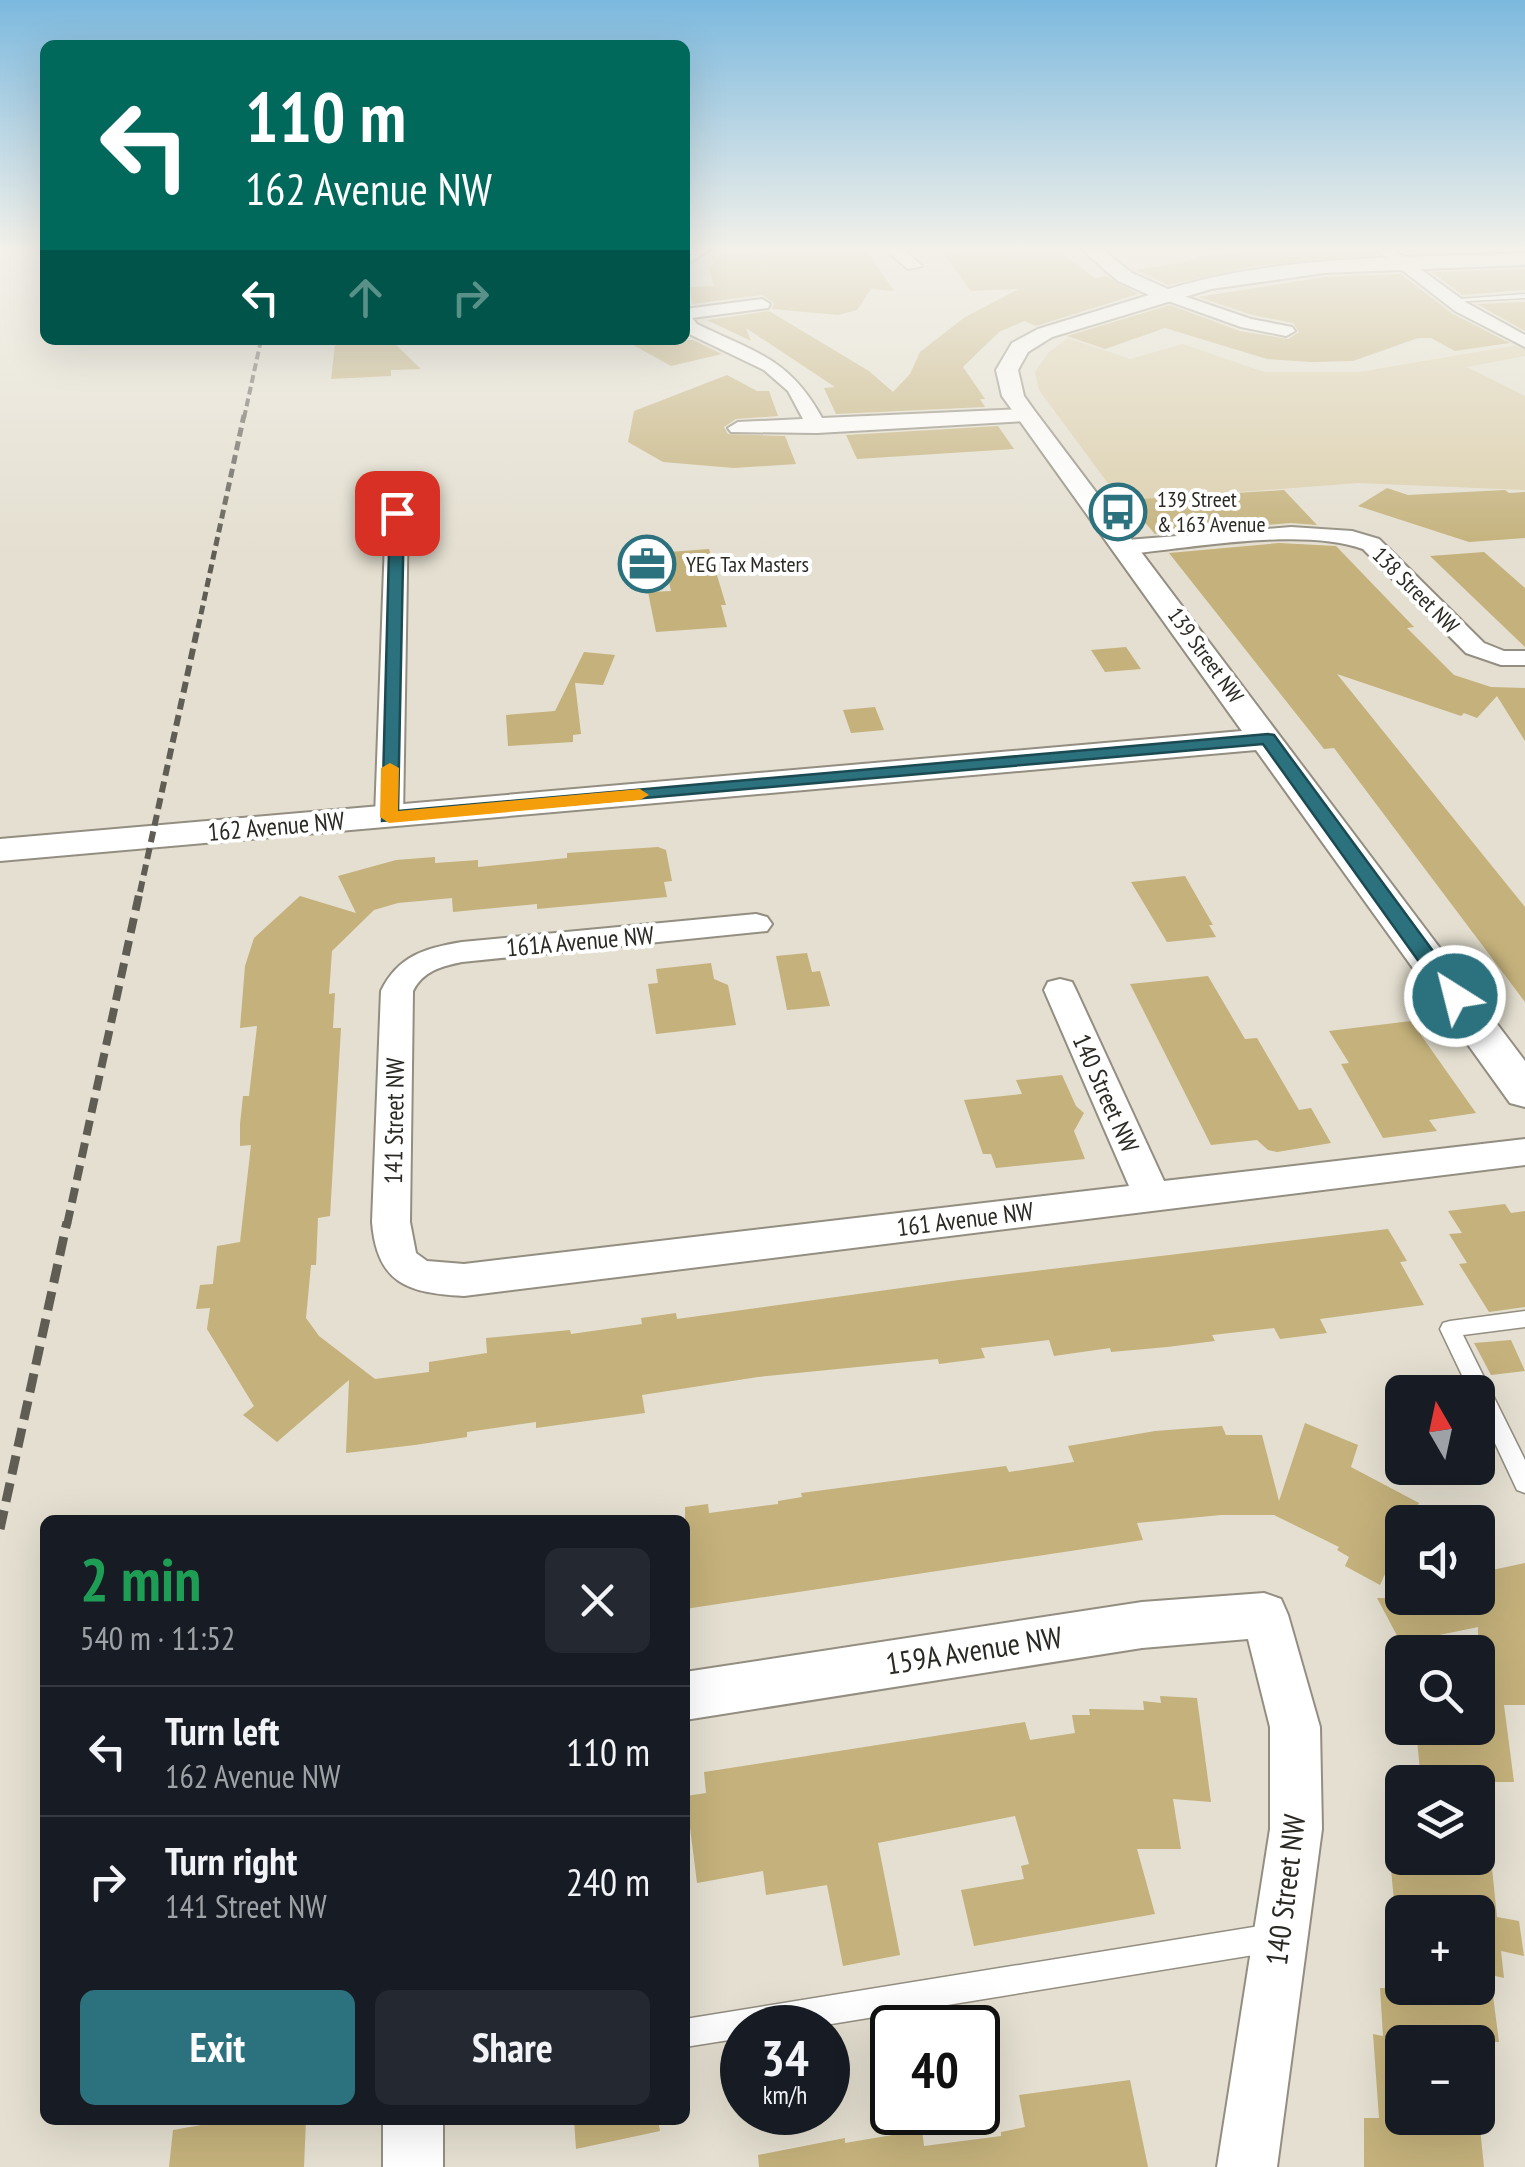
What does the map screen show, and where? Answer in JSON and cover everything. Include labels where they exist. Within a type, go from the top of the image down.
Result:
[{"type":"street","points":[[737,350],[770,366],[796,388],[817,427]]},
{"type":"street","name":"139 Street NW","points":[[1018,350],[1011,360],[1008,381],[1026,415],[1525,1092]]},
{"type":"street","points":[[738,428],[1026,415]]},
{"type":"street","points":[[389,817],[397,513]]},
{"type":"street","name":"138 Street NW","points":[[1127,547],[1345,534],[1371,544],[1483,653],[1525,658]]},
{"type":"street","name":"162 Avenue NW","points":[[0,850],[1268,739]]},
{"type":"street","name":"161A Avenue NW","points":[[408,971],[438,956],[462,952],[756,924]]},
{"type":"street","name":"141 Street NW","points":[[406,1270],[395,1255],[391,1222],[397,991],[408,971]]},
{"type":"street","name":"140 Street NW","points":[[1060,990],[1152,1196]]},
{"type":"street","name":"161 Avenue NW","points":[[406,1270],[439,1279],[464,1280],[1525,1152]]},
{"type":"street","name":"140 Street NW","points":[[1248,2167],[1296,1828],[1295,1727],[1282,1668],[1264,1615]]},
{"type":"street","name":"159A Avenue NW","points":[[690,1695],[1142,1625],[1264,1615]]},
{"type":"street","points":[[413,2167],[414,2125]]},
{"type":"lane","points":[[1525,1319],[1450,1329],[1525,1483]]},
{"type":"lane","points":[[690,2032],[1281,1936]]},
{"type":"shaded area","points":[[1104,350],[1130,359],[1161,350],[1201,350],[1264,372],[1359,372],[1488,350],[1525,350],[1525,356],[1467,367],[1525,396],[1525,490],[1358,483],[1121,501],[1039,390],[1035,372],[1048,353]]},
{"type":"building","points":[[334,350],[401,350],[421,369],[391,370],[391,376],[331,379]]},
{"type":"building","points":[[642,350],[714,350],[722,354],[671,366]]},
{"type":"building","points":[[779,350],[834,350],[869,371],[893,392],[910,374],[920,352],[980,350],[963,367],[985,399],[980,399],[985,407],[836,414],[824,388],[835,387]]},
{"type":"building","points":[[1238,350],[1384,350],[1353,361],[1267,359]]},
{"type":"building","points":[[727,375],[757,391],[769,391],[778,416],[736,419],[724,427],[728,434],[785,436],[796,464],[734,468],[663,462],[628,442],[634,411]]},
{"type":"building","points":[[998,426],[1014,449],[857,459],[846,435]]},
{"type":"building","points":[[1387,488],[1408,495],[1525,492],[1525,538],[1469,542],[1358,506]]},
{"type":"building","points":[[1284,490],[1317,525],[1291,523],[1155,534],[1125,500]]},
{"type":"building","points":[[1279,543],[1336,546],[1454,675],[1491,687],[1525,688],[1525,741],[1497,696],[1477,718],[1464,713],[1461,716],[1337,674],[1525,907],[1525,1002],[1334,748],[1324,749],[1169,553]]},
{"type":"building","points":[[709,549],[726,605],[721,605],[727,627],[656,632],[648,592],[671,591],[664,560],[671,559],[669,552]]},
{"type":"building","points":[[1484,552],[1525,588],[1525,647],[1430,556]]},
{"type":"building","points":[[1126,647],[1141,669],[1105,672],[1091,650]]},
{"type":"building","points":[[584,652],[615,655],[603,685],[575,683],[581,734],[573,735],[573,742],[508,746],[506,715],[555,711]]},
{"type":"building","points":[[875,707],[884,730],[851,733],[843,710]]},
{"type":"building","points":[[658,847],[666,850],[672,881],[664,882],[667,897],[453,912],[452,898],[398,903],[374,910],[332,951],[329,994],[335,993],[333,1028],[341,1028],[330,1216],[318,1218],[316,1265],[311,1265],[306,1318],[319,1336],[375,1379],[429,1372],[429,1362],[487,1353],[486,1338],[570,1330],[571,1334],[642,1324],[641,1318],[676,1313],[677,1319],[959,1280],[1388,1229],[1407,1261],[1400,1262],[1424,1305],[1320,1319],[1327,1333],[1280,1339],[1274,1328],[1212,1335],[1215,1341],[1054,1356],[1049,1340],[981,1348],[985,1358],[939,1364],[938,1359],[758,1377],[642,1395],[645,1413],[536,1428],[536,1422],[467,1432],[467,1437],[346,1453],[349,1380],[277,1442],[243,1415],[254,1406],[207,1329],[210,1308],[196,1309],[200,1285],[213,1284],[217,1246],[240,1242],[251,1145],[240,1146],[240,1124],[243,1096],[249,1096],[257,1026],[240,1028],[245,966],[254,938],[300,896],[356,913],[338,876],[396,860],[478,860],[478,867],[567,858],[567,853]]},
{"type":"building","points":[[1185,876],[1216,937],[1167,942],[1131,882]]},
{"type":"building","points":[[807,953],[812,972],[820,971],[830,1006],[787,1010],[776,956]]},
{"type":"building","points":[[711,963],[714,979],[728,985],[736,1025],[656,1034],[648,984],[658,983],[656,969]]},
{"type":"building","points":[[1208,976],[1245,1039],[1257,1038],[1299,1110],[1311,1108],[1331,1143],[1277,1152],[1257,1140],[1211,1145],[1130,984]]},
{"type":"building","points":[[1411,1021],[1476,1113],[1429,1120],[1437,1131],[1383,1138],[1341,1064],[1349,1063],[1329,1031]]},
{"type":"building","points":[[1062,1075],[1076,1106],[1084,1113],[1074,1131],[1085,1159],[996,1168],[991,1154],[983,1154],[964,1100],[1022,1094],[1016,1080]]},
{"type":"building","points":[[1505,1204],[1511,1213],[1525,1211],[1525,1307],[1489,1312],[1459,1264],[1467,1263],[1449,1234],[1462,1233],[1448,1211]]},
{"type":"building","points":[[1511,1340],[1525,1371],[1491,1375],[1474,1343]]},
{"type":"building","points":[[1305,1423],[1358,1445],[1351,1467],[1419,1503],[1385,1505],[1385,1574],[1380,1585],[1345,1566],[1349,1557],[1337,1550],[1339,1547],[1274,1515],[1221,1515],[1137,1523],[1143,1540],[690,1608],[690,1515],[685,1515],[685,1507],[708,1504],[709,1513],[778,1504],[802,1497],[801,1493],[1006,1466],[1009,1472],[1074,1462],[1068,1446],[1155,1431],[1222,1426],[1226,1435],[1262,1435],[1279,1501]]},
{"type":"building","points":[[1525,1563],[1525,1705],[1504,1705],[1514,1782],[1495,1782],[1495,1765],[1419,1765],[1418,1745],[1495,1745],[1495,1635],[1478,1635],[1478,1627],[1440,1635],[1397,1635],[1386,1615],[1495,1615],[1495,1569]]},
{"type":"building","points":[[1160,1696],[1197,1698],[1211,1802],[1173,1799],[1181,1849],[1137,1849],[1155,1914],[974,1946],[961,1890],[1024,1879],[1021,1866],[1029,1864],[1015,1816],[878,1843],[900,1955],[843,1966],[827,1885],[766,1895],[763,1871],[697,1883],[690,1795],[706,1793],[704,1772],[1025,1722],[1030,1740],[1075,1733],[1072,1715],[1090,1715],[1089,1709],[1144,1710],[1143,1701],[1161,1703]]},
{"type":"building","points":[[1392,1875],[1493,1875],[1495,1895],[1393,1895]]},
{"type":"building","points":[[1495,1897],[1497,1917],[1519,1921],[1524,1956],[1501,1951],[1504,1978],[1495,1976]]},
{"type":"building","points":[[1380,1988],[1385,1988],[1385,2005],[1494,2005],[1499,2042],[1495,2042],[1495,2025],[1385,2025],[1385,2135],[1481,2135],[1484,2167],[1364,2167],[1364,2118],[1379,2118],[1373,2034],[1383,2036]]},
{"type":"building","points":[[1130,2080],[1148,2167],[759,2167],[758,2155],[845,2138],[845,2143],[892,2135],[923,2135],[924,2146],[1001,2136],[1001,2132],[1025,2127],[1019,2095]]},
{"type":"building","points":[[201,2125],[306,2125],[304,2167],[169,2167],[173,2130]]},
{"type":"building","points":[[574,2125],[659,2125],[660,2131],[576,2149]]},
{"type":"railway","points":[[244,418],[259,350]]},
{"type":"railway","points":[[198,628],[244,415]]},
{"type":"railway","points":[[140,892],[198,626]]},
{"type":"railway","points":[[67,1225],[140,890]]},
{"type":"railway","points":[[0,1529],[67,1222]]},
{"type":"slow traffic","points":[[390,768],[389,817],[640,795]]},
{"type":"place","name":"139 Street & 163 Avenue","points":[[1118,512]]},
{"type":"place","name":"YEG Tax Masters","points":[[647,564]]},
{"type":"route","points":[[397,513],[389,817],[1268,739],[1455,996]]}]
